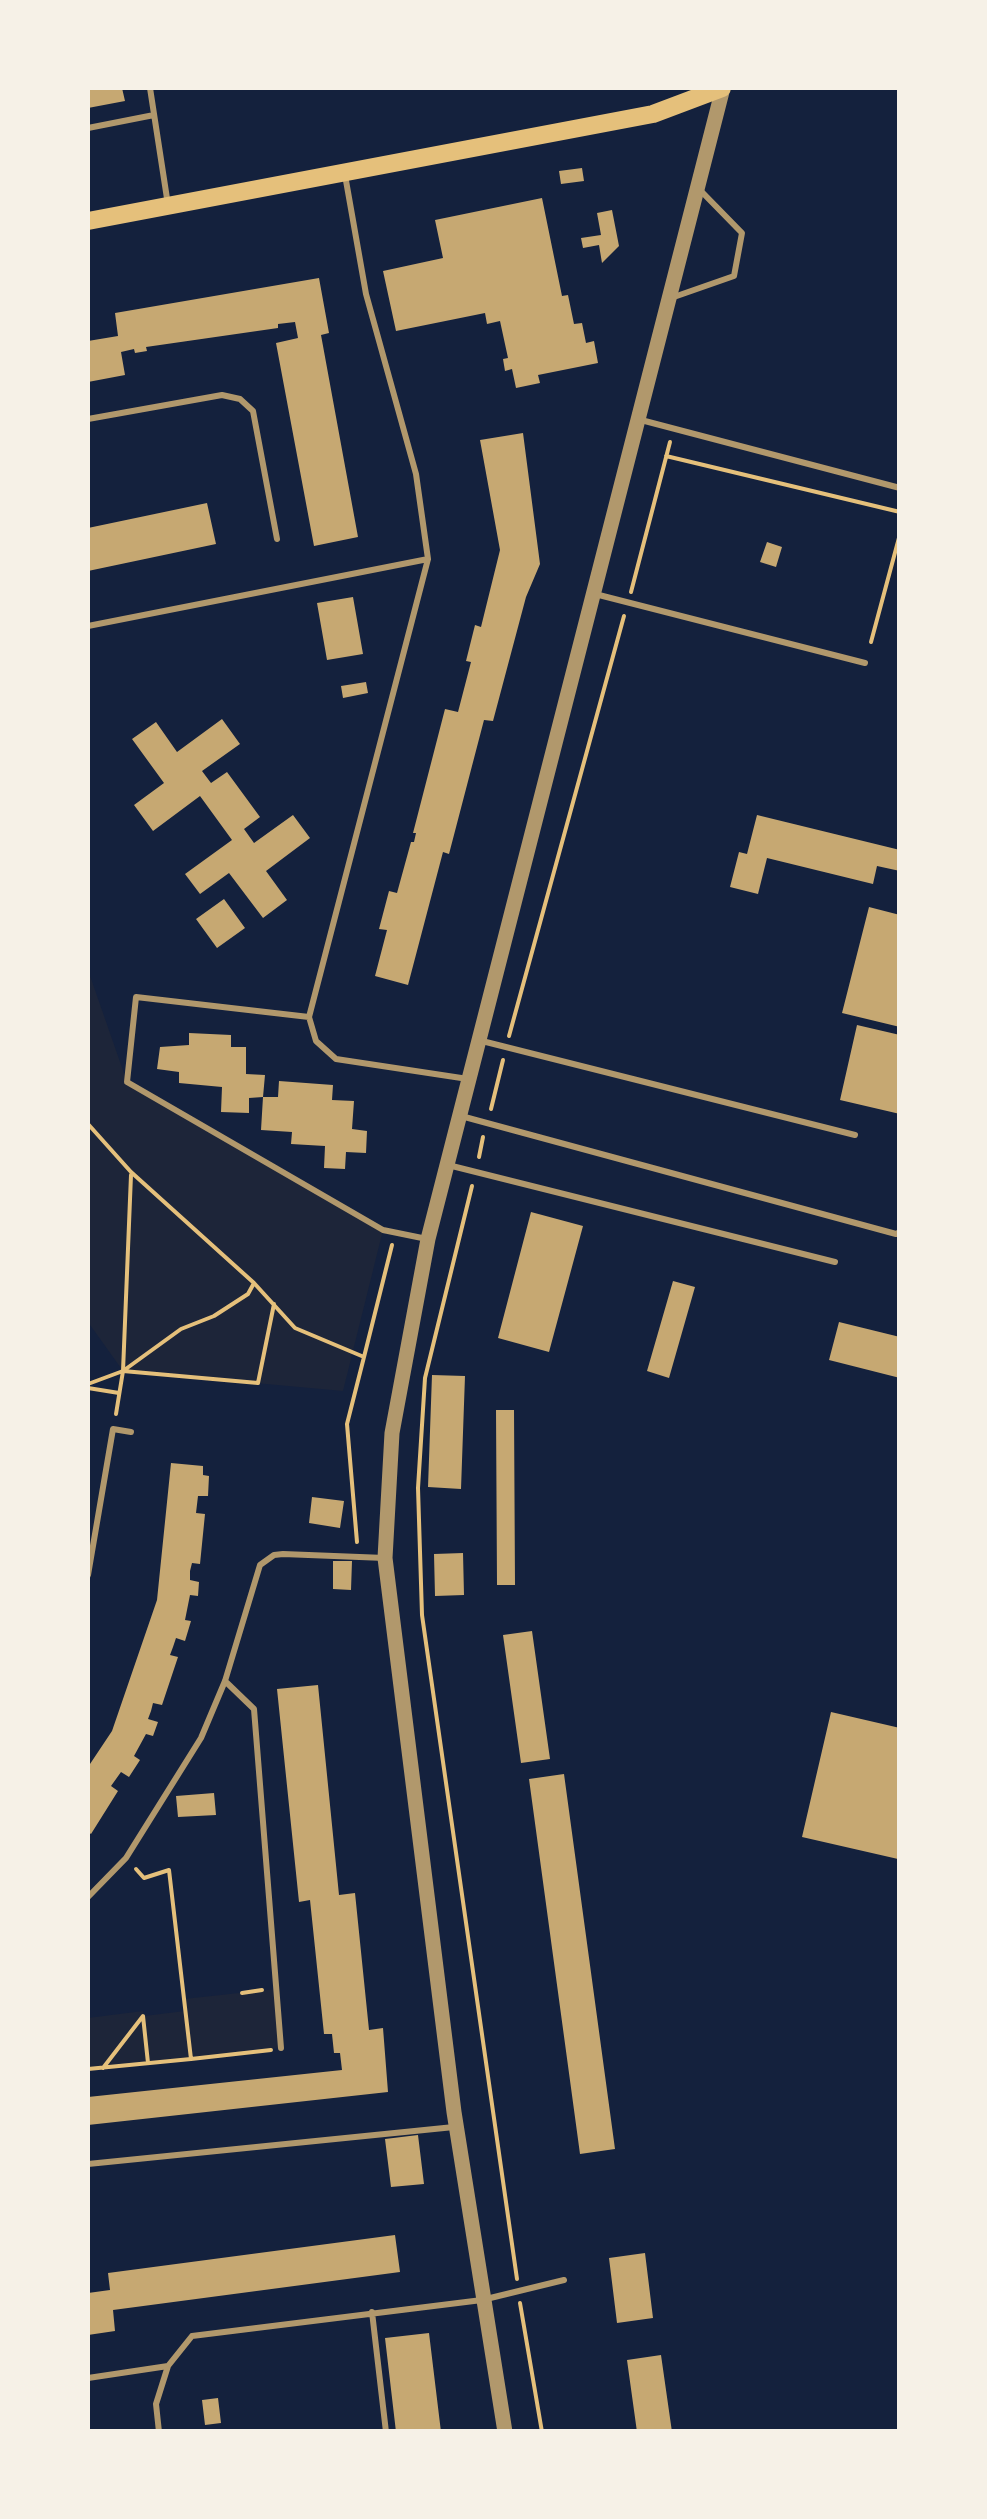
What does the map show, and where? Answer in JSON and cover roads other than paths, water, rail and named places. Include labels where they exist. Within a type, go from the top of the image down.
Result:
[{"type":"main road","points":[[88,222],[653,114],[723,88]]},
{"type":"street","points":[[506,2432],[456,2127],[386,1558],[392,1433],[428,1239],[723,88]]},
{"type":"lane","points":[[150,88],[168,206]]},
{"type":"lane","points":[[88,128],[154,115]]},
{"type":"lane","points":[[345,174],[366,294],[416,474],[428,559],[309,1017],[316,1041],[336,1059],[469,1079]]},
{"type":"lane","points":[[670,298],[734,276],[742,233],[698,188]]},
{"type":"lane","points":[[88,419],[222,395],[240,399],[253,411],[276,539]]},
{"type":"lane","points":[[640,420],[900,488]]},
{"type":"lane","points":[[88,626],[428,559]]},
{"type":"lane","points":[[594,594],[865,663]]},
{"type":"lane","points":[[309,1017],[136,997],[127,1082],[384,1230],[428,1239]]},
{"type":"lane","points":[[478,1040],[854,1135]]},
{"type":"lane","points":[[460,1116],[900,1232]]},
{"type":"lane","points":[[447,1165],[835,1262]]},
{"type":"lane","points":[[88,1574],[113,1429],[131,1432]]},
{"type":"lane","points":[[88,1897],[126,1858],[201,1738],[226,1682],[260,1565],[283,1554],[386,1558]]},
{"type":"lane","points":[[226,1682],[254,1709],[281,2048]]},
{"type":"lane","points":[[88,2164],[456,2127]]},
{"type":"lane","points":[[159,2432],[156,2404],[168,2366],[192,2336],[482,2300],[564,2280]]},
{"type":"lane","points":[[372,2312],[386,2432]]},
{"type":"lane","points":[[88,2378],[168,2366]]}]
